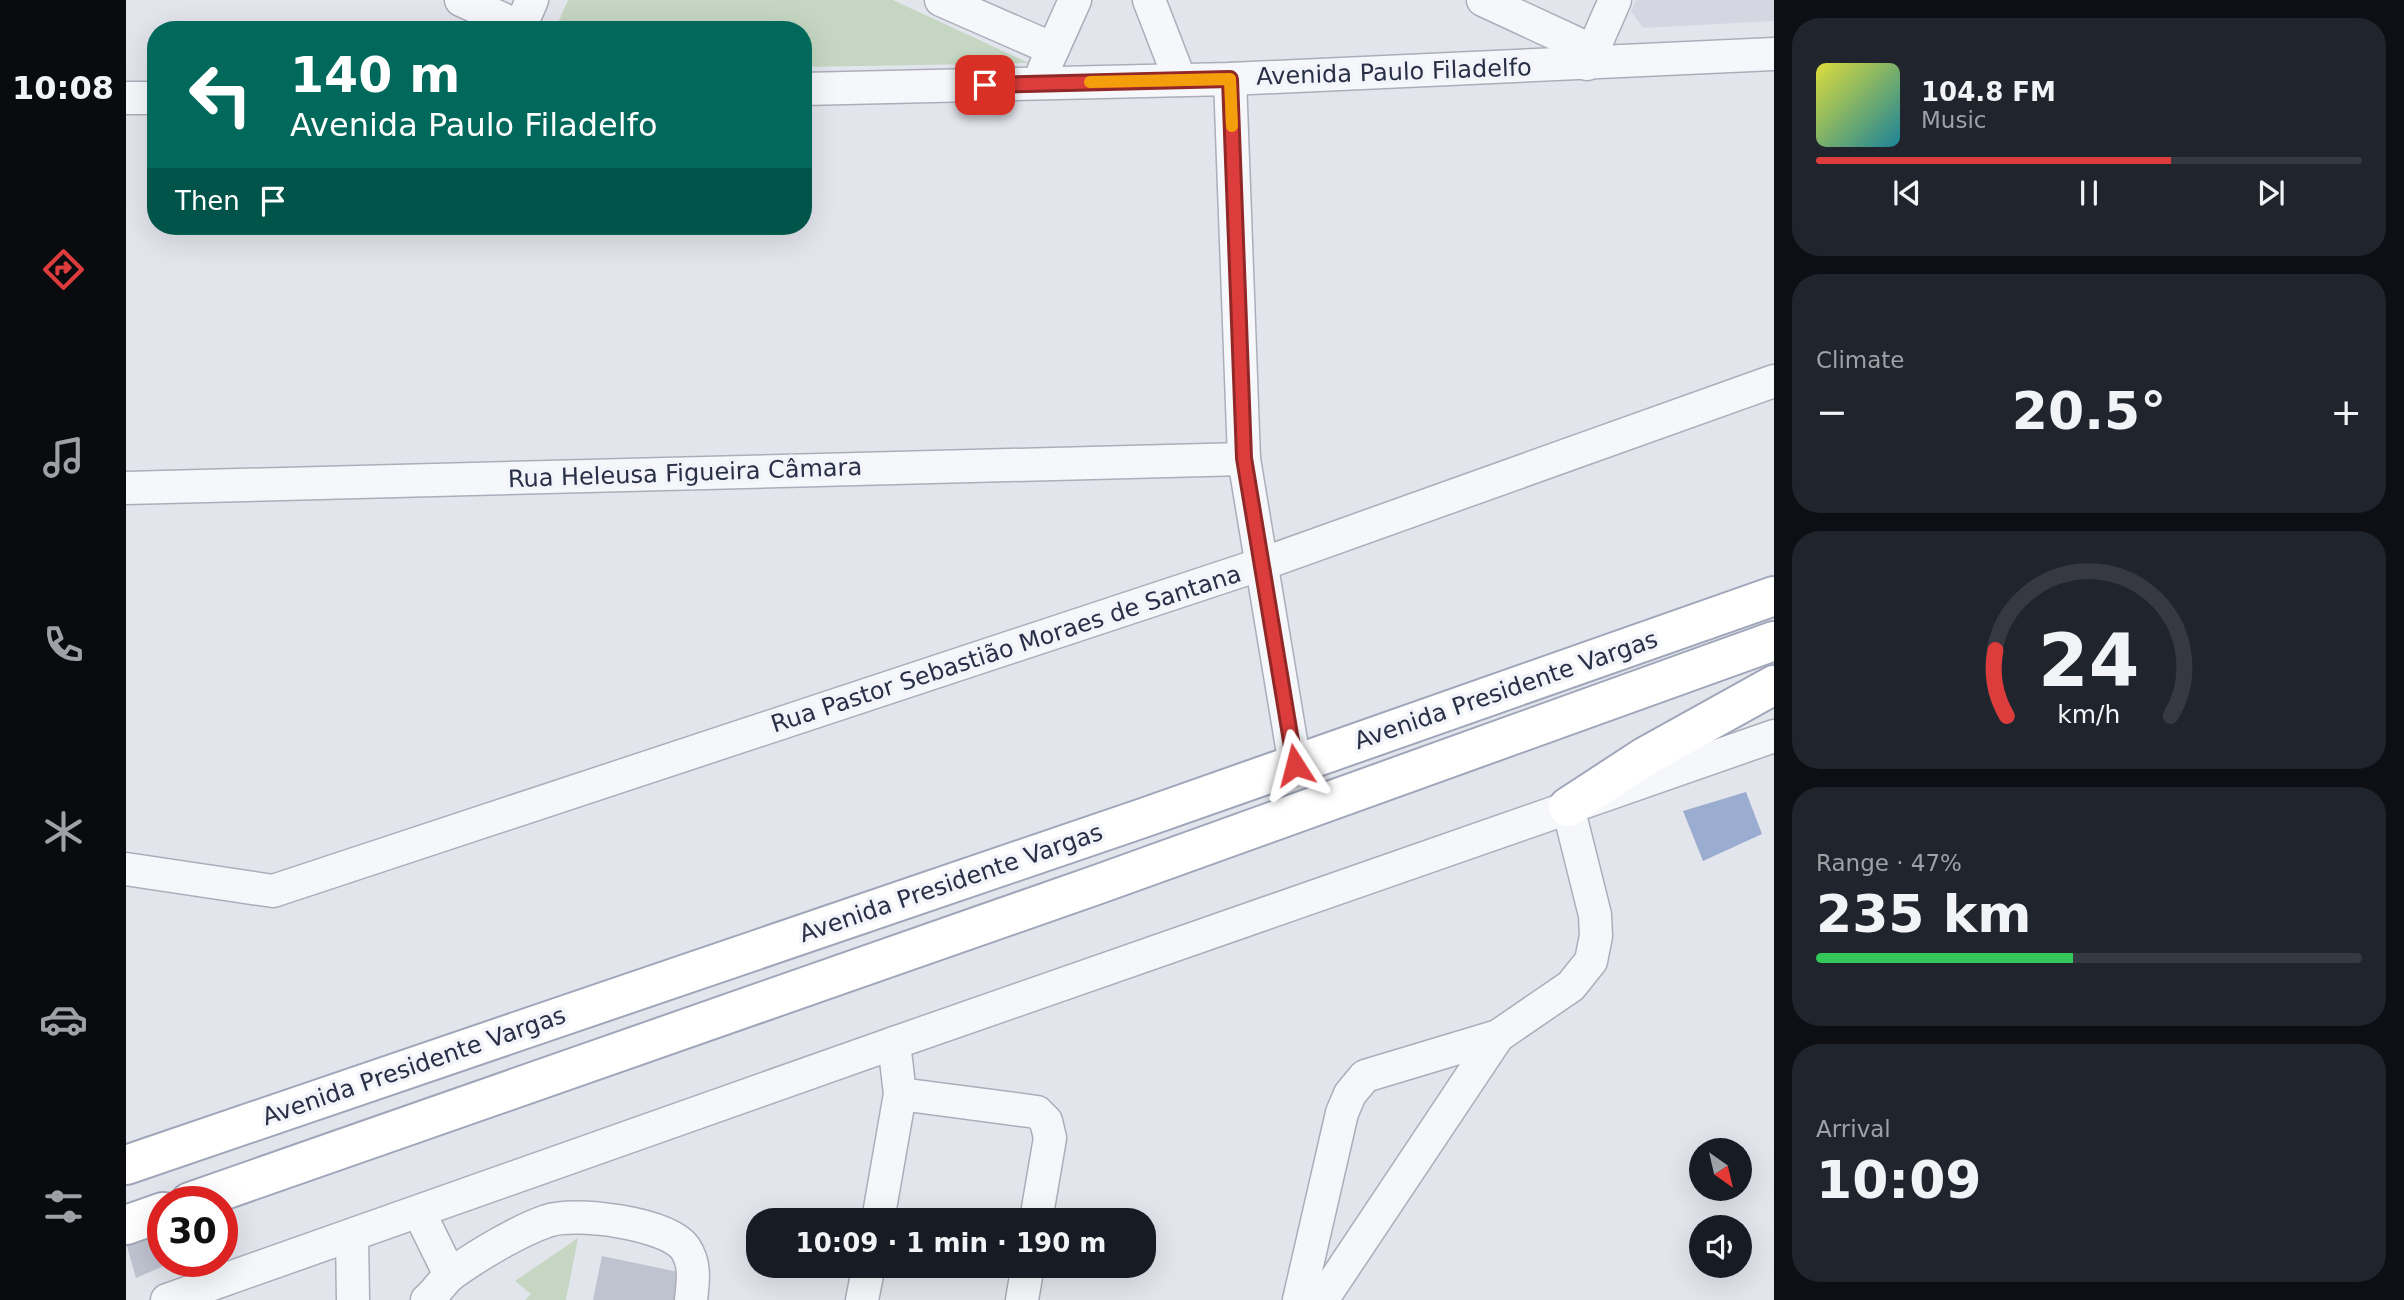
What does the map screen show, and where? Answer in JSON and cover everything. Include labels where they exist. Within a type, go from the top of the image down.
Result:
[{"type":"main road","name":"Avenida Presidente Vargas","points":[[126,1165],[1295,765],[1774,596]]},
{"type":"main road","name":"Avenida Presidente Vargas","points":[[236,1186],[1099,884],[1774,641]]},
{"type":"main road","points":[[1568,807],[1646,756],[1774,685]]},
{"type":"main road","points":[[126,1225],[147,1218]]},
{"type":"street","points":[[461,0],[524,19]]},
{"type":"street","points":[[941,0],[1053,49]]},
{"type":"street","points":[[1037,84],[1076,0]]},
{"type":"street","points":[[1149,0],[1180,80]]},
{"type":"street","points":[[1483,0],[1590,58],[1615,0]]},
{"type":"street","name":"Avenida Paulo Filadelfo","points":[[812,89],[1230,79],[1590,58],[1774,54]]},
{"type":"street","points":[[1230,79],[1244,458],[1295,765]]},
{"type":"street","points":[[126,98],[147,98]]},
{"type":"street","name":"Rua Pastor Sebastião Moraes de Santana","points":[[126,869],[273,891],[1262,564],[1774,381]]},
{"type":"street","name":"Rua Heleusa Figueira Câmara","points":[[126,488],[1244,458]]},
{"type":"street","points":[[167,1300],[1774,736]]},
{"type":"street","points":[[1308,1299],[1342,1113],[1350,1094],[1366,1076],[1498,1036],[1571,986],[1591,961],[1596,936],[1595,915],[1568,807]]},
{"type":"street","points":[[1308,1299],[1498,1036]]},
{"type":"street","points":[[880,1208],[900,1094],[894,1043]]},
{"type":"street","points":[[900,1094],[1037,1112],[1045,1121],[1050,1138],[1038,1208]]},
{"type":"street","points":[[419,1212],[450,1275]]},
{"type":"street","points":[[427,1300],[450,1275],[523,1231],[550,1220],[576,1217],[626,1222],[671,1236],[684,1248],[694,1272],[691,1300]]},
{"type":"street","points":[[352,1235],[353,1300]]},
{"type":"street","points":[[862,1300],[866,1278]]},
{"type":"street","points":[[1022,1300],[1026,1278]]},
{"type":"shaded area","points":[[1636,0],[1774,0],[1774,21],[1643,28],[1631,11]]},
{"type":"green space","points":[[568,0],[893,0],[1029,63],[812,67],[812,21],[559,21]]},
{"type":"green space","points":[[578,1238],[566,1300],[525,1300],[531,1294],[515,1281]]},
{"type":"water","points":[[1746,792],[1762,834],[1703,861],[1683,811]]},
{"type":"building","points":[[147,1232],[147,1273],[136,1278],[126,1243]]},
{"type":"building","points":[[602,1256],[688,1274],[683,1300],[593,1300]]},
{"type":"slow traffic","points":[[1090,82],[1230,79],[1232,126]]},
{"type":"route","points":[[985,85],[1230,79],[1244,458],[1295,765]]}]
